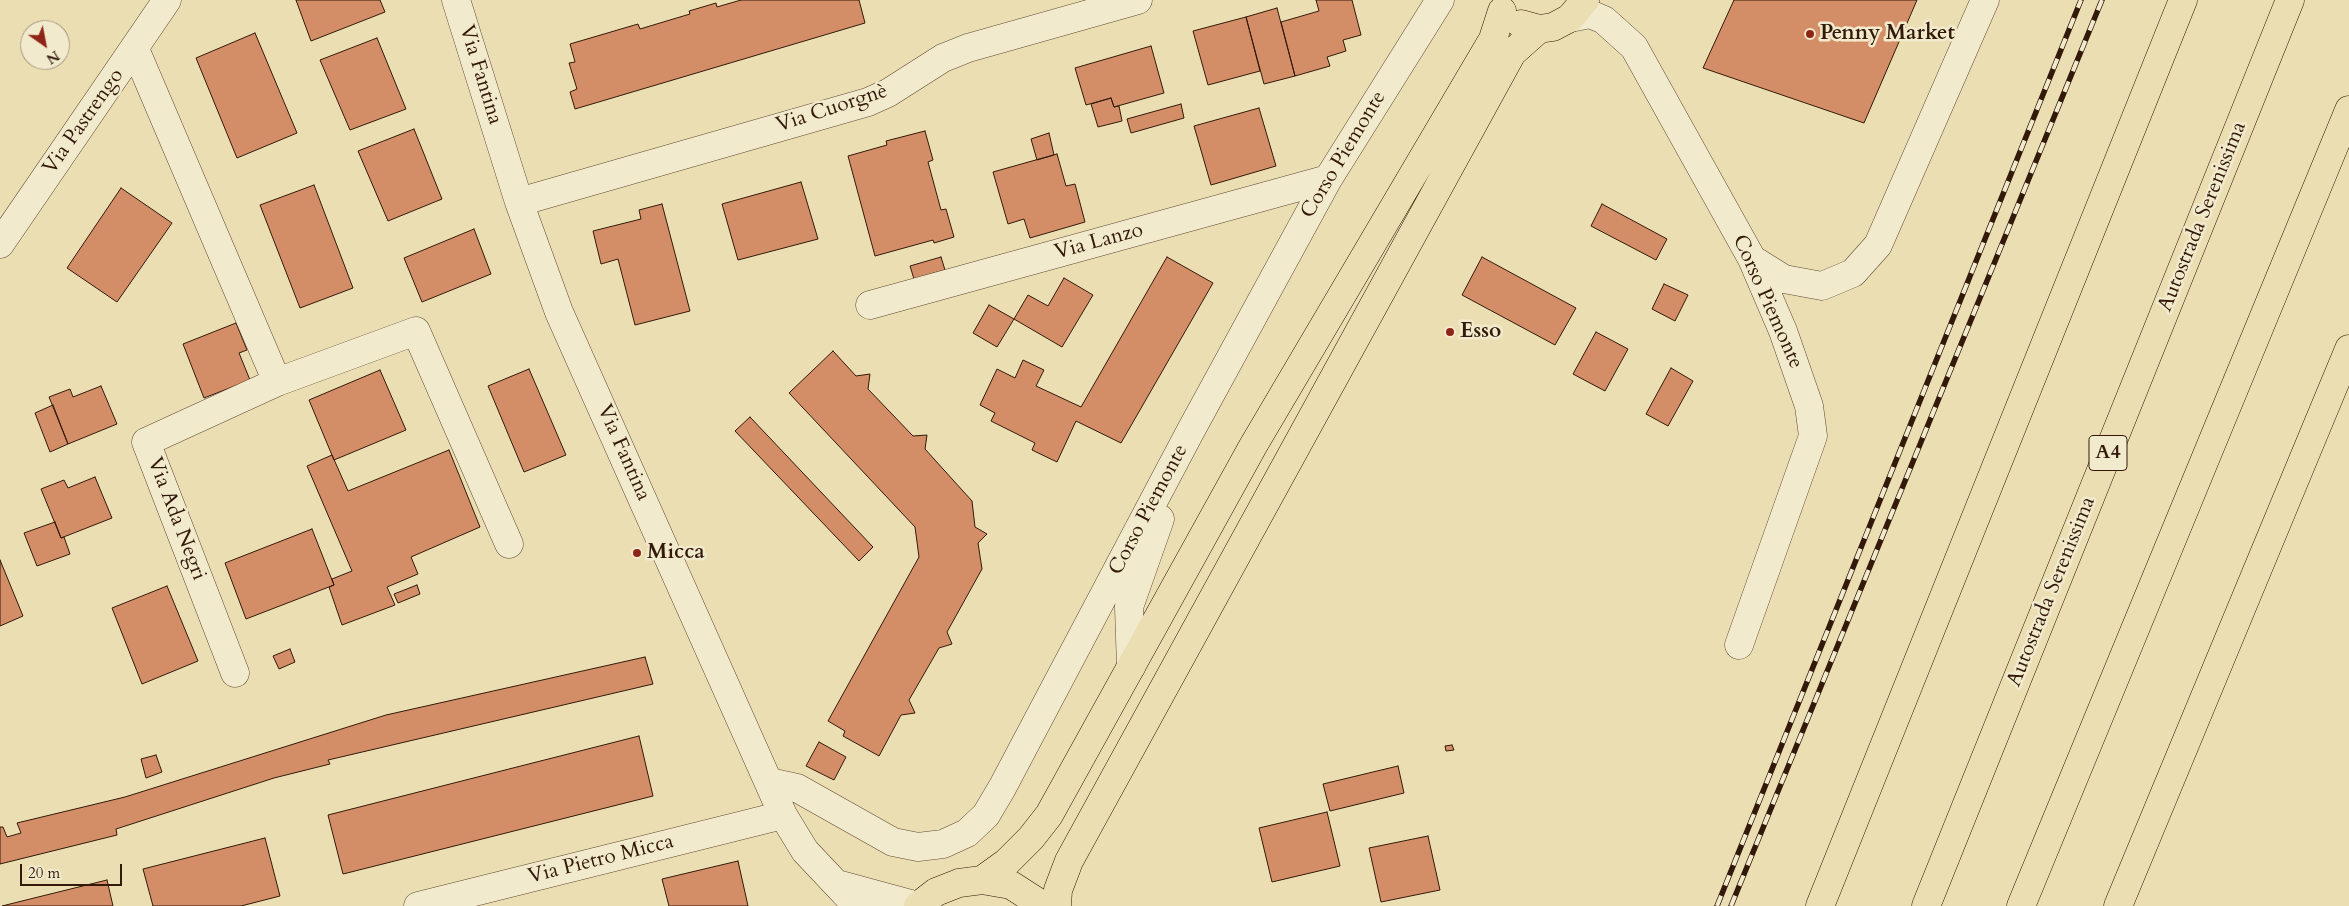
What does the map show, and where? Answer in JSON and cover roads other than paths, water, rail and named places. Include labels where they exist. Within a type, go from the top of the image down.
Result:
[{"type":"main road","points":[[1820,906],[2183,0]]},
{"type":"main road","name":"Autostrada Serenissima","points":[[1926,906],[2290,0]]},
{"type":"main road","points":[[1499,6],[1514,22],[1539,29],[1553,27],[1578,9]]},
{"type":"main road","points":[[982,880],[1007,862],[1031,838],[1049,815],[1253,446],[1493,40],[1499,6]]},
{"type":"main road","points":[[1057,906],[1058,890],[1069,861],[1512,53],[1539,29]]},
{"type":"main road","points":[[2021,906],[2349,110]]},
{"type":"main road","points":[[2118,906],[2349,349]]},
{"type":"main road","points":[[918,906],[944,889],[959,883],[982,880],[1011,885],[1041,906]]},
{"type":"street","name":"Via Pastrengo","points":[[0,244],[168,0]]},
{"type":"street","name":"Via Fantina","points":[[456,0],[519,202],[560,312],[783,815],[805,851],[857,906]]},
{"type":"street","name":"Via Cuorgnè","points":[[519,202],[868,102],[888,93],[943,58],[968,48],[1138,0]]},
{"type":"street","name":"Corso Piemonte","points":[[769,782],[797,788],[893,842],[918,846],[943,844],[966,833],[986,815],[1190,432],[1328,179],[1440,0]]},
{"type":"street","points":[[1598,0],[1614,29]]},
{"type":"street","points":[[1752,259],[1784,279],[1822,286],[1853,273],[1878,245],[1985,0]]},
{"type":"street","name":"Corso Piemonte","points":[[1578,9],[1604,20],[1634,47],[1752,259],[1783,331],[1810,406],[1813,436],[1739,645]]},
{"type":"street","points":[[135,49],[277,382]]},
{"type":"street","name":"Via Lanzo","points":[[870,305],[1328,179]]},
{"type":"street","name":"Via Ada Negri","points":[[235,674],[146,442],[277,382],[416,332],[509,544]]},
{"type":"street","points":[[1131,667],[1129,606],[1190,432]]},
{"type":"street","name":"Via Pietro Micca","points":[[418,906],[783,815]]},
{"type":"street","points":[[837,884],[918,906]]},
{"type":"railway","points":[[1717,906],[2081,0]]},
{"type":"railway","points":[[1731,906],[2102,0]]},
{"type":"place","name":"Penny Market","points":[[1810,34]]},
{"type":"place","name":"Esso","points":[[1450,332]]},
{"type":"place","name":"Micca","points":[[637,553]]}]
